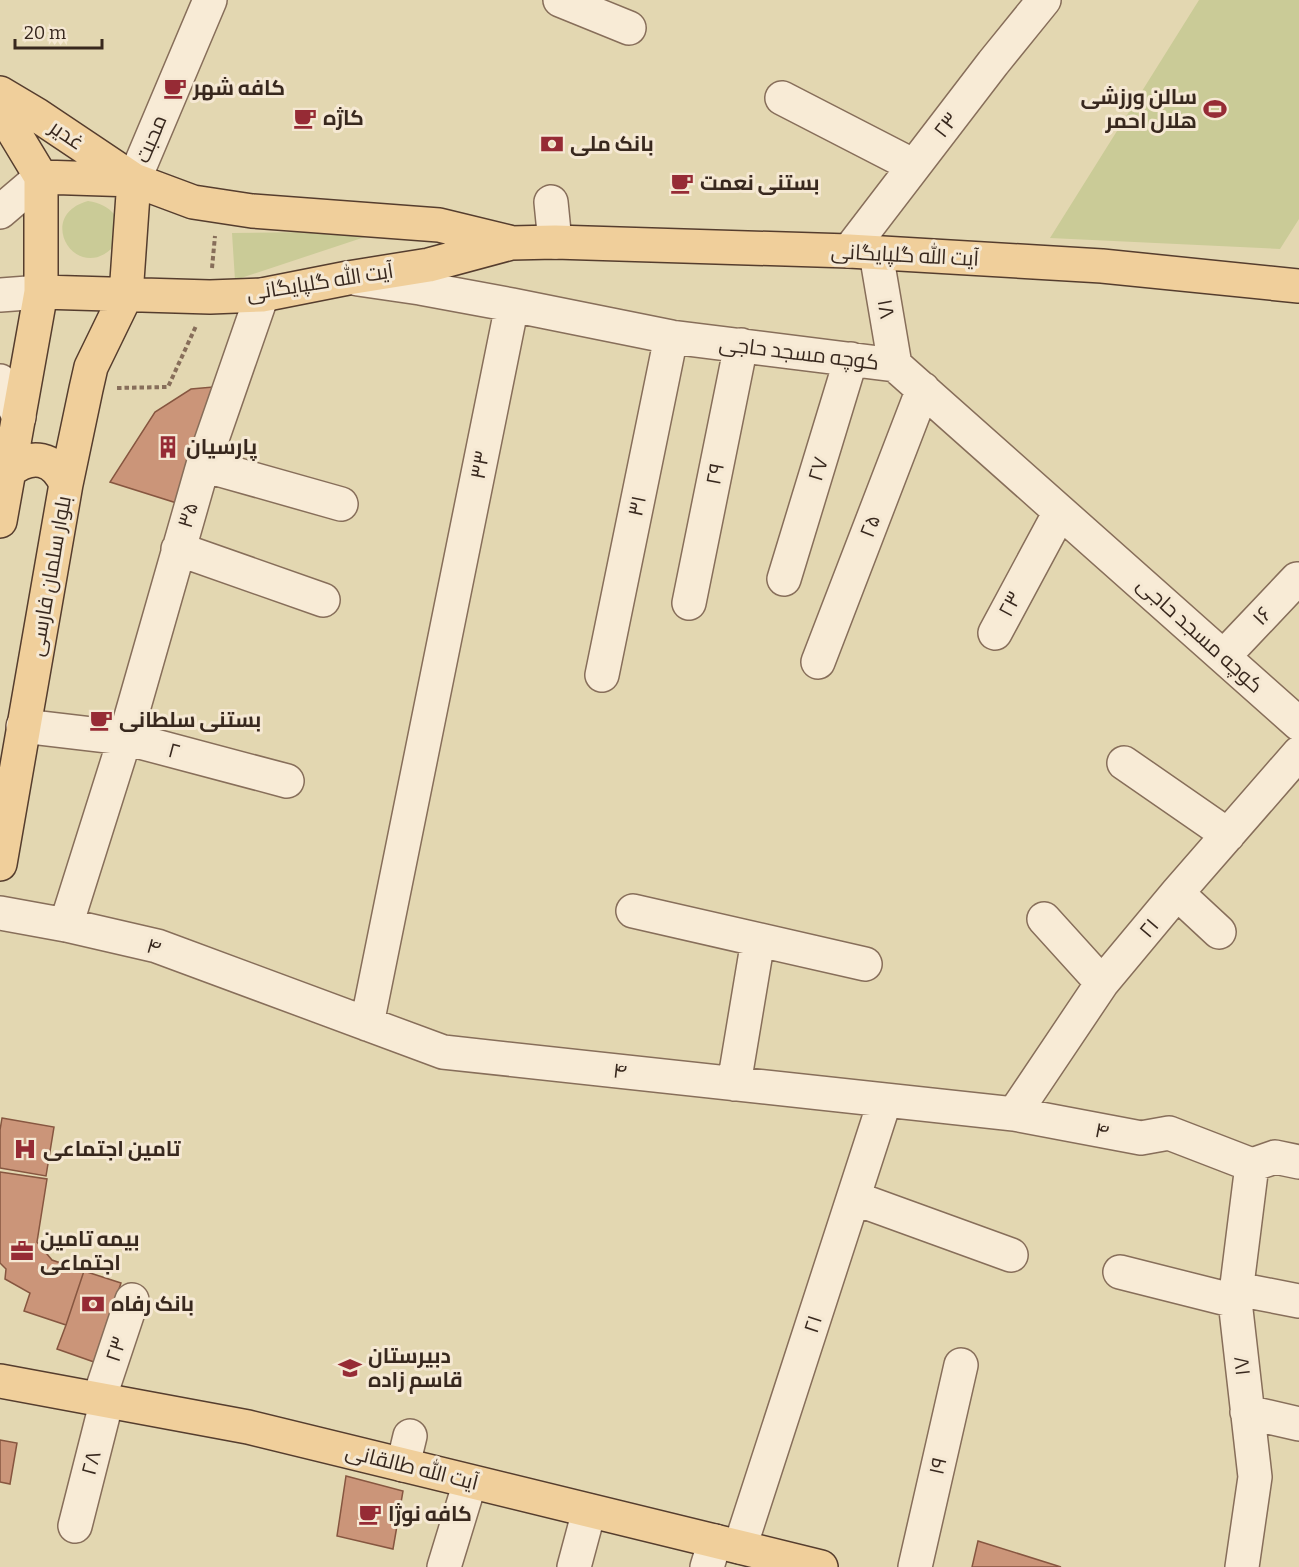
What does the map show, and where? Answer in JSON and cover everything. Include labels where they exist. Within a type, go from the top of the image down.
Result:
[{"type":"main road","name":"غدیر","points":[[0,93],[134,180]]},
{"type":"main road","name":"غدیر","points":[[0,109],[41,177]]},
{"type":"main road","points":[[0,521],[41,292],[41,177],[134,180],[126,295]]},
{"type":"main road","name":"آیت الله گلپایگانی","points":[[134,180],[193,202],[252,211],[439,225],[510,243]]},
{"type":"main road","name":"آیت الله گلپایگانی","points":[[41,292],[210,297],[262,295],[429,265],[510,243],[555,242],[863,252],[1102,266],[1299,286]]},
{"type":"main road","name":"بلوار سلمان فارسی","points":[[0,864],[66,484],[91,367],[126,295]]},
{"type":"main road","points":[[9,471],[18,463],[39,460],[56,468],[66,484]]},
{"type":"main road","name":"آیت الله طالقانی","points":[[0,1381],[248,1427],[407,1450],[471,1482],[589,1510],[720,1552],[821,1567]]},
{"type":"street","name":"محبت","points":[[134,180],[210,0]]},
{"type":"street","points":[[560,0],[629,28]]},
{"type":"street","name":"۲۳","points":[[863,252],[914,166],[1044,0]]},
{"type":"street","points":[[782,98],[914,166]]},
{"type":"street","points":[[0,212],[41,177]]},
{"type":"street","points":[[551,202],[555,242]]},
{"type":"street","name":"۱۸","points":[[863,252],[895,365]]},
{"type":"street","name":"کوچه مسجد حاجی","points":[[348,278],[420,288],[671,337],[895,365],[1299,724]]},
{"type":"street","points":[[0,295],[41,292]]},
{"type":"street","name":"۳۵","points":[[66,925],[125,738],[203,465],[262,295]]},
{"type":"street","name":"۳۳","points":[[367,1023],[512,305]]},
{"type":"street","name":"۳۱","points":[[602,675],[671,337]]},
{"type":"street","name":"۲۹","points":[[689,603],[741,345]]},
{"type":"street","name":"۲۷","points":[[784,579],[851,359]]},
{"type":"street","points":[[0,381],[19,417]]},
{"type":"street","name":"۲۵","points":[[818,662],[923,389]]},
{"type":"street","points":[[203,465],[341,504]]},
{"type":"street","name":"۲۳","points":[[995,633],[1060,512]]},
{"type":"street","points":[[178,549],[323,600]]},
{"type":"street","name":"۱۶","points":[[1224,656],[1297,579],[1299,581]]},
{"type":"street","name":"۲","points":[[23,726],[125,738],[287,781]]},
{"type":"street","name":"۲۱","points":[[1014,1114],[1102,983],[1299,753]]},
{"type":"street","points":[[1124,764],[1228,835]]},
{"type":"street","points":[[1177,894],[1219,932]]},
{"type":"street","points":[[633,911],[865,964]]},
{"type":"street","name":"۴","points":[[0,913],[66,925],[157,946],[443,1052],[1014,1114],[1141,1138],[1169,1133],[1252,1165]]},
{"type":"street","points":[[1044,919],[1102,983]]},
{"type":"street","points":[[734,1083],[758,939]]},
{"type":"street","name":"۲۱","points":[[720,1552],[854,1198],[885,1100]]},
{"type":"street","points":[[1252,1165],[1275,1157],[1299,1162]]},
{"type":"street","name":"۱۷","points":[[1242,1567],[1255,1477],[1236,1295],[1252,1165]]},
{"type":"street","points":[[854,1198],[1011,1255]]},
{"type":"street","points":[[1120,1272],[1236,1295],[1299,1301]]},
{"type":"street","name":"۲۳","points":[[103,1400],[132,1300]]},
{"type":"street","name":"۱۹","points":[[915,1567],[961,1365]]},
{"type":"street","name":"۲۸","points":[[75,1526],[103,1400]]},
{"type":"street","points":[[1247,1412],[1299,1424]]},
{"type":"street","points":[[444,1567],[471,1482]]},
{"type":"street","points":[[574,1567],[589,1510]]},
{"type":"shaded area","points":[[0,0],[1299,0],[1299,1567],[0,1567]]},
{"type":"green space","name":"سالن ورزشی هلال احمر","points":[[1199,0],[1299,0],[1299,219],[1280,249],[1050,238]]},
{"type":"green space","points":[[88,201],[103,205],[115,215],[115,245],[101,256],[87,258],[76,253],[67,244],[63,233],[64,220],[72,209]]},
{"type":"green space","points":[[383,231],[235,280],[232,233]]},
{"type":"building","name":"پارسیان","points":[[224,386],[183,505],[110,482],[155,412],[191,389]]},
{"type":"building","name":"تامین اجتماعی","points":[[2,1118],[54,1127],[46,1176],[0,1168]]},
{"type":"building","name":"بیمه تامین اجتماعی","points":[[0,1172],[47,1179],[37,1242],[52,1260],[84,1271],[66,1325],[24,1311],[30,1293],[5,1279],[6,1269],[0,1263]]},
{"type":"building","name":"بانک رفاه","points":[[84,1271],[121,1283],[94,1362],[57,1349]]},
{"type":"building","points":[[0,1440],[17,1443],[10,1484],[0,1482]]},
{"type":"building","name":"کافه نوژا","points":[[346,1476],[403,1491],[393,1549],[337,1536]]},
{"type":"building","points":[[978,1541],[1061,1567],[972,1567]]},
{"type":"place","name":"کافه شهر","points":[[175,88]]},
{"type":"place","name":"سالن ورزشی هلال احمر","points":[[1215,109]]},
{"type":"place","name":"کاژه","points":[[305,118]]},
{"type":"place","name":"بانک ملی","points":[[552,144]]},
{"type":"place","name":"بستنی نعمت","points":[[682,183]]},
{"type":"place","name":"پارسیان","points":[[168,447]]},
{"type":"place","name":"بستنی سلطانی","points":[[101,720]]},
{"type":"place","name":"تامین اجتماعی","points":[[25,1149]]},
{"type":"place","name":"بیمه تامین اجتماعی","points":[[22,1251]]},
{"type":"place","name":"بانک رفاه","points":[[93,1304]]},
{"type":"place","name":"دبیرستان قاسم زاده","points":[[350,1368]]},
{"type":"place","name":"کافه نوژا","points":[[370,1514]]}]
